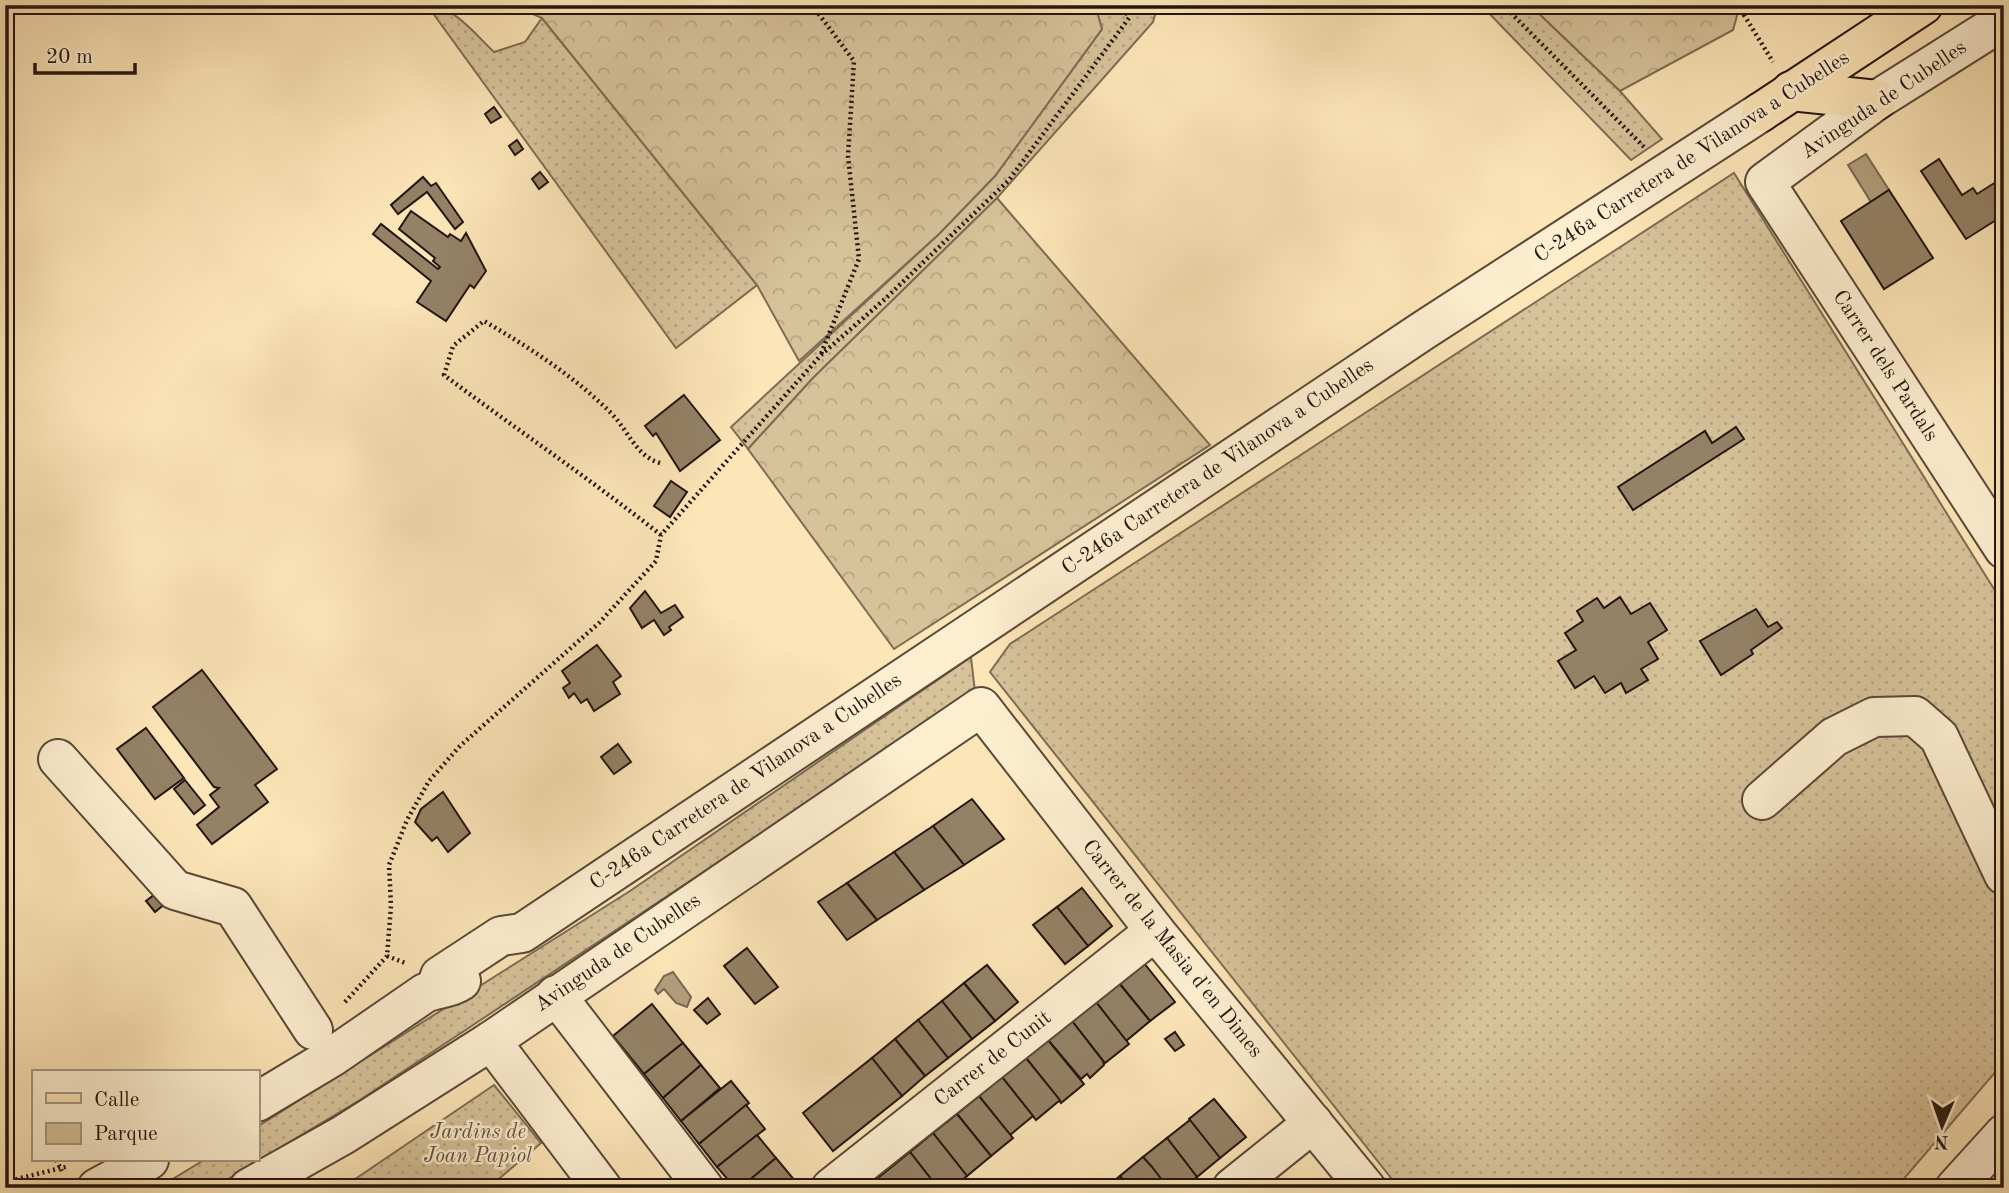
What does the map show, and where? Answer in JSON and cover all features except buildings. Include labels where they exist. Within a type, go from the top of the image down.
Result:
[{"type":"main road","name":"C-246a Carretera de Vilanova a Cubelles","points":[[1776,102],[1925,7]]},
{"type":"main road","points":[[1776,102],[1877,100]]},
{"type":"street","name":"Avinguda de Cubelles","points":[[1765,182],[1877,100],[2004,20]]},
{"type":"street","name":"C-246a Carretera de Vilanova a Cubelles","points":[[259,1101],[436,988],[451,988],[517,945],[517,936],[1424,330],[1776,102]]},
{"type":"street","name":"Carrer dels Pardals","points":[[1765,182],[2004,549]]},
{"type":"street","name":"Avinguda de Cubelles","points":[[249,1188],[343,1135],[491,1041],[981,707]]},
{"type":"street","name":"Carrer de la Masia d'en Dimes","points":[[981,707],[1155,931],[1366,1188]]},
{"type":"street","points":[[1762,800],[1834,737],[1874,717],[1915,716],[1939,737],[2004,875]]},
{"type":"street","points":[[58,759],[175,890],[233,907],[313,1030]]},
{"type":"street","name":"Carrer de Cunit","points":[[831,1188],[1155,931]]},
{"type":"street","points":[[556,995],[704,1188]]},
{"type":"street","points":[[491,1041],[603,1188]]},
{"type":"street","points":[[1232,1188],[1313,1124]]},
{"type":"street","points":[[1955,1188],[2004,1134]]},
{"type":"street","points":[[97,1188],[145,1162]]},
{"type":"path","points":[[812,5],[854,61],[848,156],[859,259],[821,355]]},
{"type":"path","points":[[313,1030],[345,1002],[387,956],[391,906],[389,865],[407,820],[429,781],[460,746],[599,623],[656,561],[661,535],[821,355],[885,299],[1009,180],[1129,18],[1122,5]]},
{"type":"path","points":[[1503,5],[1669,172]]},
{"type":"path","points":[[1749,5],[1744,15],[1776,102]]},
{"type":"path","points":[[660,463],[646,459],[612,415],[551,361],[484,321],[453,346],[444,374],[533,443],[585,475],[661,535]]},
{"type":"path","points":[[5,1182],[62,1170]]},
{"type":"green space","points":[[427,5],[437,6],[455,15],[494,52],[525,42],[542,18],[757,285],[676,348]]},
{"type":"green space","points":[[526,5],[1095,5],[1102,29],[995,176],[939,234],[799,361],[757,285],[542,18],[526,11]]},
{"type":"green space","points":[[1095,5],[1158,5],[1153,22],[997,198],[813,378],[748,449],[731,427],[939,234],[995,176],[1102,29]]},
{"type":"green space","points":[[1481,5],[1530,5],[1620,91],[1662,139],[1631,160]]},
{"type":"green space","points":[[1530,5],[1740,5],[1733,30],[1620,91]]},
{"type":"green space","points":[[1734,173],[2004,605],[2004,1062],[1896,1188],[1399,1188],[990,672],[1010,644]]},
{"type":"green space","points":[[997,198],[1210,445],[894,649],[748,449],[813,378]]},
{"type":"green space","points":[[971,657],[975,692],[360,1100],[259,1160],[259,1126],[630,891]]},
{"type":"green space","name":"Jardins de Joan Papiol","points":[[494,1085],[541,1143],[488,1188],[342,1188]]},
{"type":"green space","points":[[201,1162],[256,1162],[213,1188],[158,1188]]},
{"type":"shaded area","points":[[1866,154],[1889,190],[1871,202],[1848,165]]},
{"type":"shaded area","points":[[673,972],[691,997],[687,1007],[676,1003],[664,989],[658,994],[655,990],[664,976]]}]
